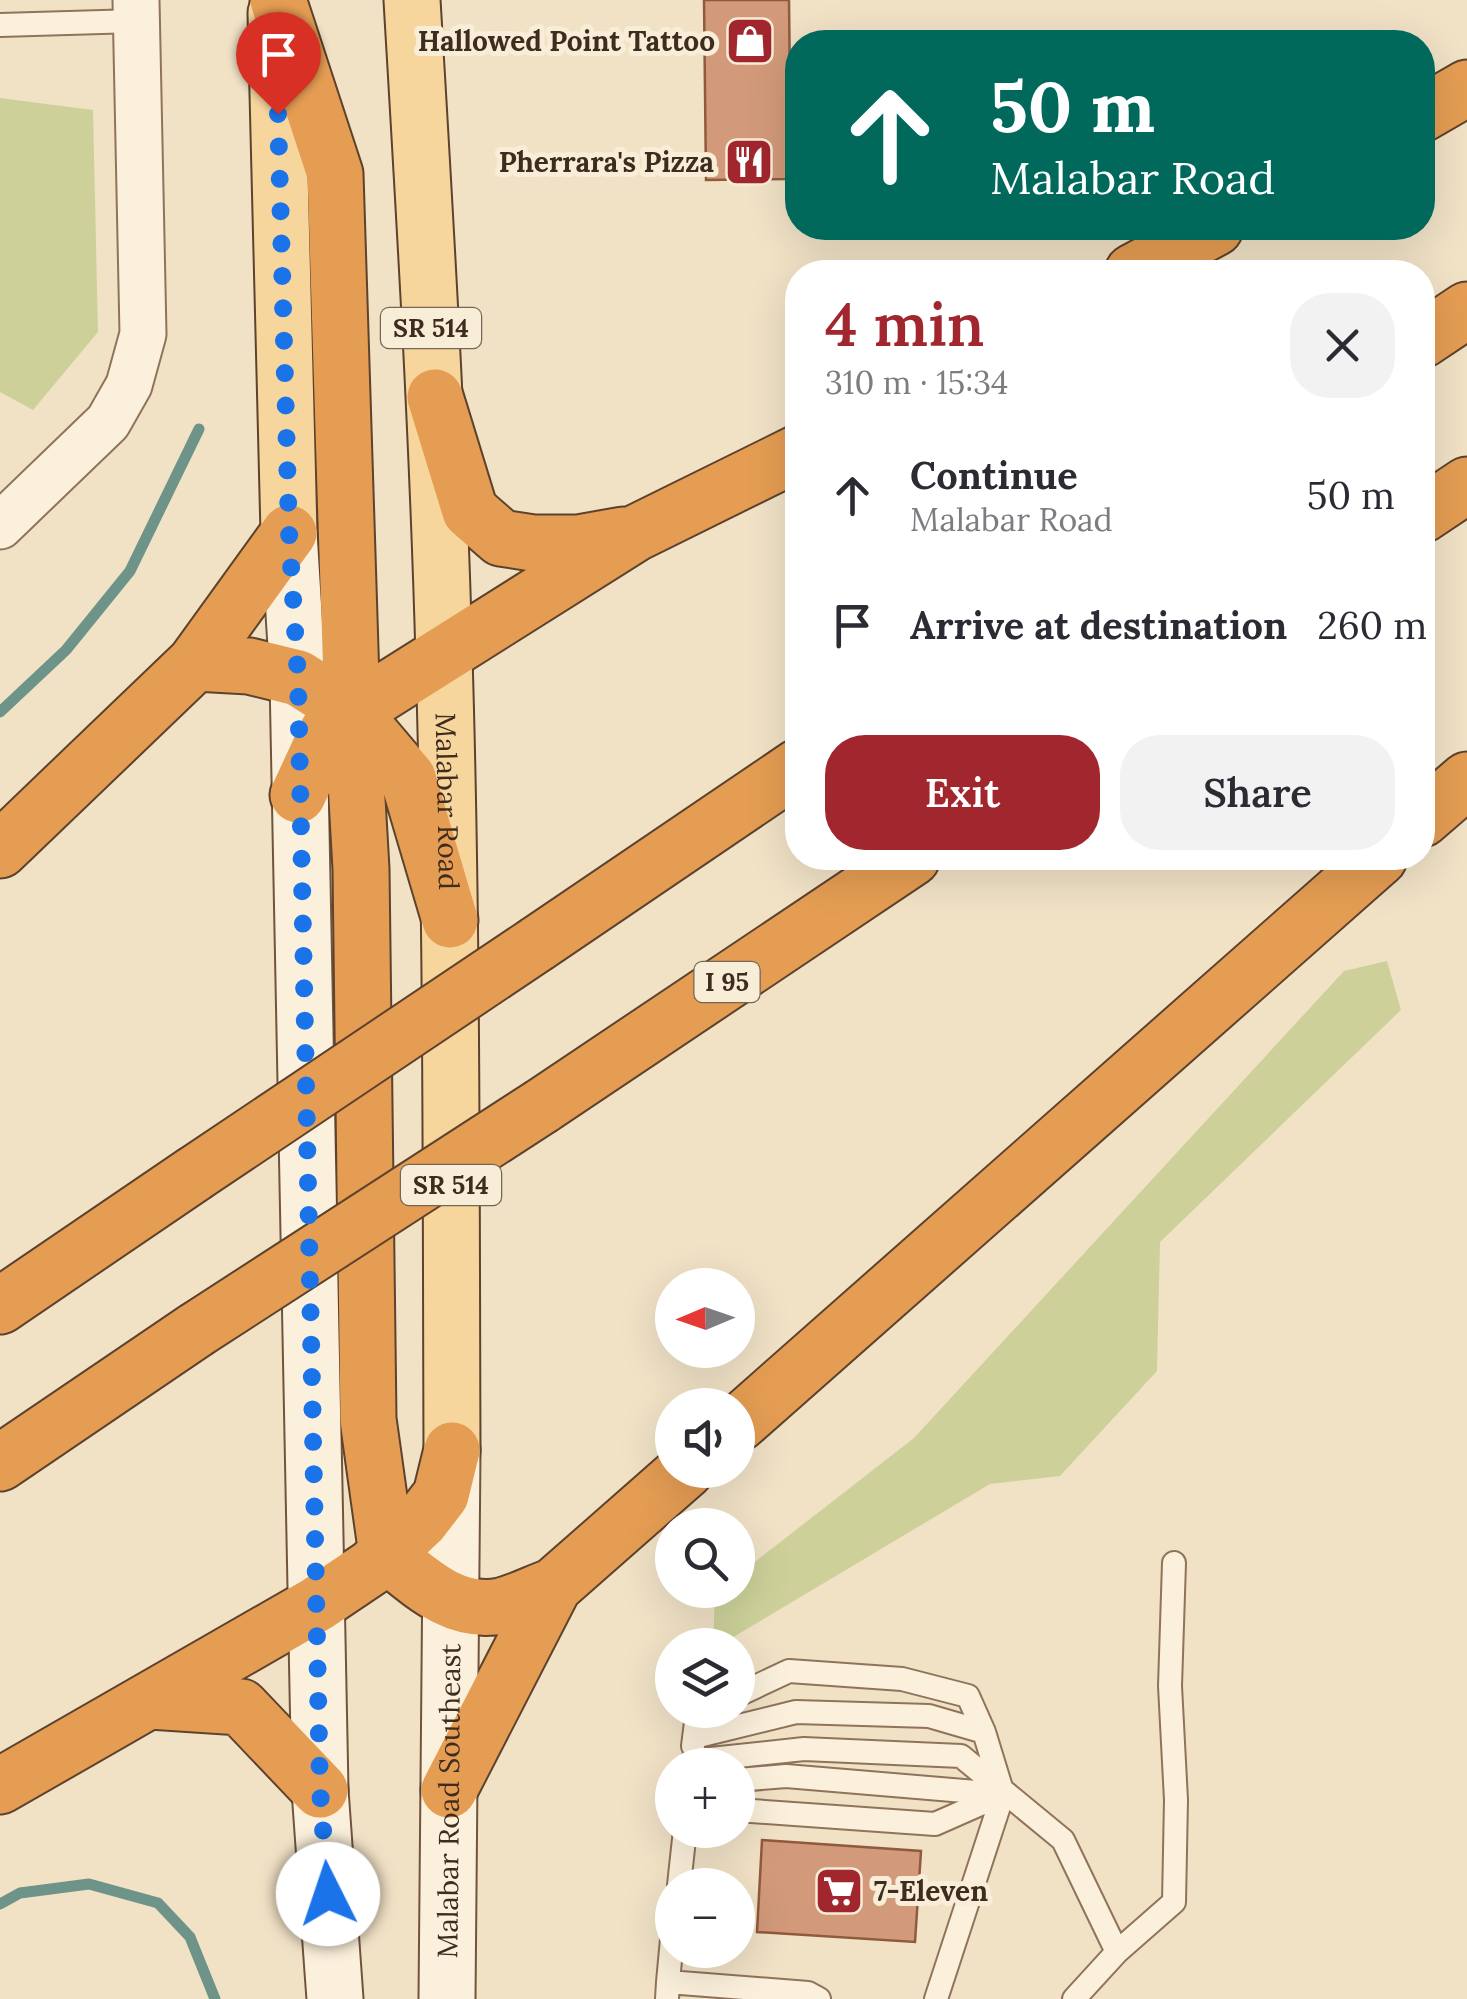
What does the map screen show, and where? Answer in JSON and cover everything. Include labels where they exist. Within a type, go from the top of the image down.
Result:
[{"type":"highway","points":[[277,0],[335,174],[352,712],[361,868],[368,1419],[387,1556],[452,1603],[500,1606],[554,1586],[666,1488]]},
{"type":"highway","points":[[1435,106],[1467,88]]},
{"type":"highway","points":[[1155,260],[1193,240]]},
{"type":"highway","points":[[1435,331],[1467,310]]},
{"type":"highway","points":[[435,397],[470,511],[501,538],[533,544],[578,543],[636,533]]},
{"type":"highway","points":[[298,795],[328,730],[352,712],[636,533],[785,460]]},
{"type":"highway","points":[[1435,506],[1467,485]]},
{"type":"highway","points":[[0,850],[195,663],[289,532]]},
{"type":"highway","points":[[195,663],[248,666],[298,678],[352,712],[408,778],[450,920]]},
{"type":"highway","points":[[0,1306],[785,775]]},
{"type":"highway","points":[[1435,808],[1467,780]]},
{"type":"highway","name":"I 95","points":[[0,1463],[894,870]]},
{"type":"highway","points":[[755,1409],[1365,870]]},
{"type":"highway","points":[[0,1786],[317,1604],[387,1556],[441,1495],[452,1450]]},
{"type":"highway","points":[[449,1790],[554,1586]]},
{"type":"highway","points":[[150,1701],[241,1707],[320,1790]]},
{"type":"main road","points":[[277,0],[289,532],[298,678],[320,1790],[336,1999]]},
{"type":"main road","name":"Malabar Road","points":[[412,0],[435,397],[444,656],[450,920],[452,1603]]},
{"type":"main road","name":"Malabar Road Southeast","points":[[446,1999],[452,1603]]},
{"type":"street","points":[[0,526],[108,422],[130,384],[143,334],[136,10]]},
{"type":"lane","points":[[0,26],[136,10]]},
{"type":"lane","points":[[1074,1999],[1118,1952],[1174,1902],[1176,1800],[1170,1686],[1174,1564]]},
{"type":"lane","points":[[755,1687],[789,1671],[902,1678],[968,1696],[1003,1794],[936,1999]]},
{"type":"lane","points":[[694,1736],[796,1712],[929,1716],[984,1732]]},
{"type":"lane","points":[[693,1748],[695,1728]]},
{"type":"lane","points":[[755,1755],[804,1749],[961,1756],[1063,1840],[1118,1952]]},
{"type":"lane","points":[[755,1779],[786,1776],[1003,1794]]},
{"type":"lane","points":[[755,1811],[935,1824],[1003,1794]]},
{"type":"lane","points":[[667,1990],[808,1993],[819,1999]]},
{"type":"green space","points":[[0,98],[93,110],[98,332],[33,410],[0,392]]},
{"type":"green space","points":[[1387,961],[1401,1010],[1160,1242],[1157,1371],[1060,1476],[990,1484],[749,1628],[714,1628],[714,1608],[755,1608],[755,1562],[914,1438],[1344,971]]},
{"type":"building","points":[[704,0],[789,0],[789,30],[785,30],[785,179],[706,180]]},
{"type":"building","name":"7-Eleven","points":[[762,1840],[921,1851],[915,1942],[757,1932]]},
{"type":"waterway","points":[[0,712],[66,650],[130,571],[199,429]]},
{"type":"waterway","points":[[0,1904],[20,1893],[89,1884],[158,1903],[190,1937],[215,1999]]},
{"type":"place","name":"Hallowed Point Tattoo","points":[[750,41]]},
{"type":"place","name":"Pherrara's Pizza","points":[[749,162]]},
{"type":"place","name":"7-Eleven","points":[[839,1891]]},
{"type":"route","points":[[278,114],[289,532],[298,678],[320,1790],[328,1894]]}]
